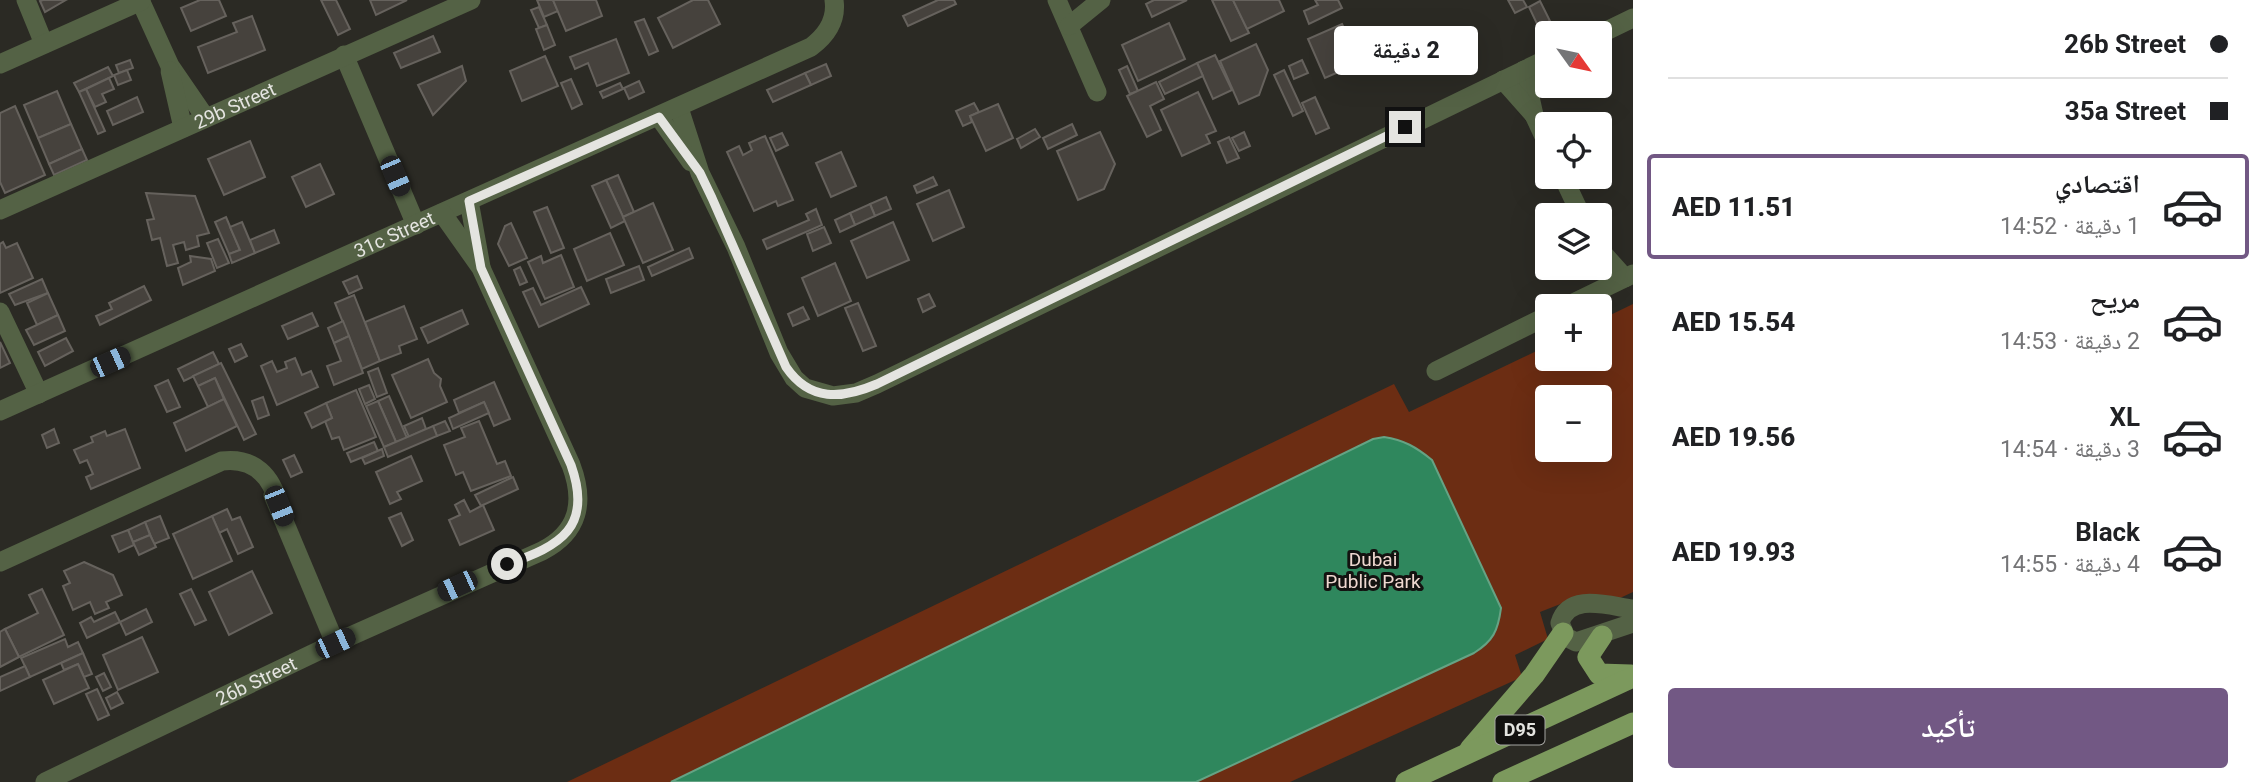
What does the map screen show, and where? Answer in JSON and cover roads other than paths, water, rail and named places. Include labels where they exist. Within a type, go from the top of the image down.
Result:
[{"type":"main road","points":[[1464,755],[1533,677],[1563,633]]},
{"type":"main road","points":[[1601,636],[1588,656],[1593,668],[1607,676],[1633,676]]},
{"type":"main road","name":"D95","points":[[1406,782],[1633,676]]},
{"type":"main road","name":"D95","points":[[1503,782],[1633,723]]},
{"type":"street","points":[[26,0],[44,44]]},
{"type":"street","points":[[0,64],[141,0],[170,66],[205,117]]},
{"type":"street","name":"29b Street","points":[[0,211],[471,0]]},
{"type":"street","name":"31c Street","points":[[0,411],[811,47],[825,35],[832,23],[834,0]]},
{"type":"street","points":[[1057,0],[1097,92]]},
{"type":"street","points":[[1069,26],[1101,0]]},
{"type":"street","points":[[1612,28],[1633,18]]},
{"type":"street","points":[[344,55],[416,225]]},
{"type":"street","points":[[679,108],[700,173],[736,247],[786,367],[805,388],[833,396],[877,384],[1535,65]]},
{"type":"street","points":[[170,66],[183,128]]},
{"type":"street","points":[[1524,70],[1534,115]]},
{"type":"street","points":[[1503,80],[1534,115]]},
{"type":"street","points":[[659,117],[700,173]]},
{"type":"street","name":"26b Street","points":[[469,201],[481,268]]},
{"type":"street","name":"26b Street","points":[[45,782],[335,643],[556,544],[569,531],[578,513],[578,486],[564,450],[481,268],[442,213]]},
{"type":"street","points":[[1592,294],[1629,276],[1612,261]]},
{"type":"street","points":[[1604,280],[1606,287]]},
{"type":"street","points":[[0,312],[39,394]]},
{"type":"street","points":[[1436,371],[1535,322]]},
{"type":"street","points":[[0,562],[222,461],[232,459],[256,466],[271,482],[335,643]]},
{"type":"street","points":[[1633,609],[1577,604],[1563,614],[1560,623],[1563,633],[1576,642],[1601,636],[1633,622]]},
{"type":"park label","name":"Dubai Public Park","points":[[1373,570]]}]
